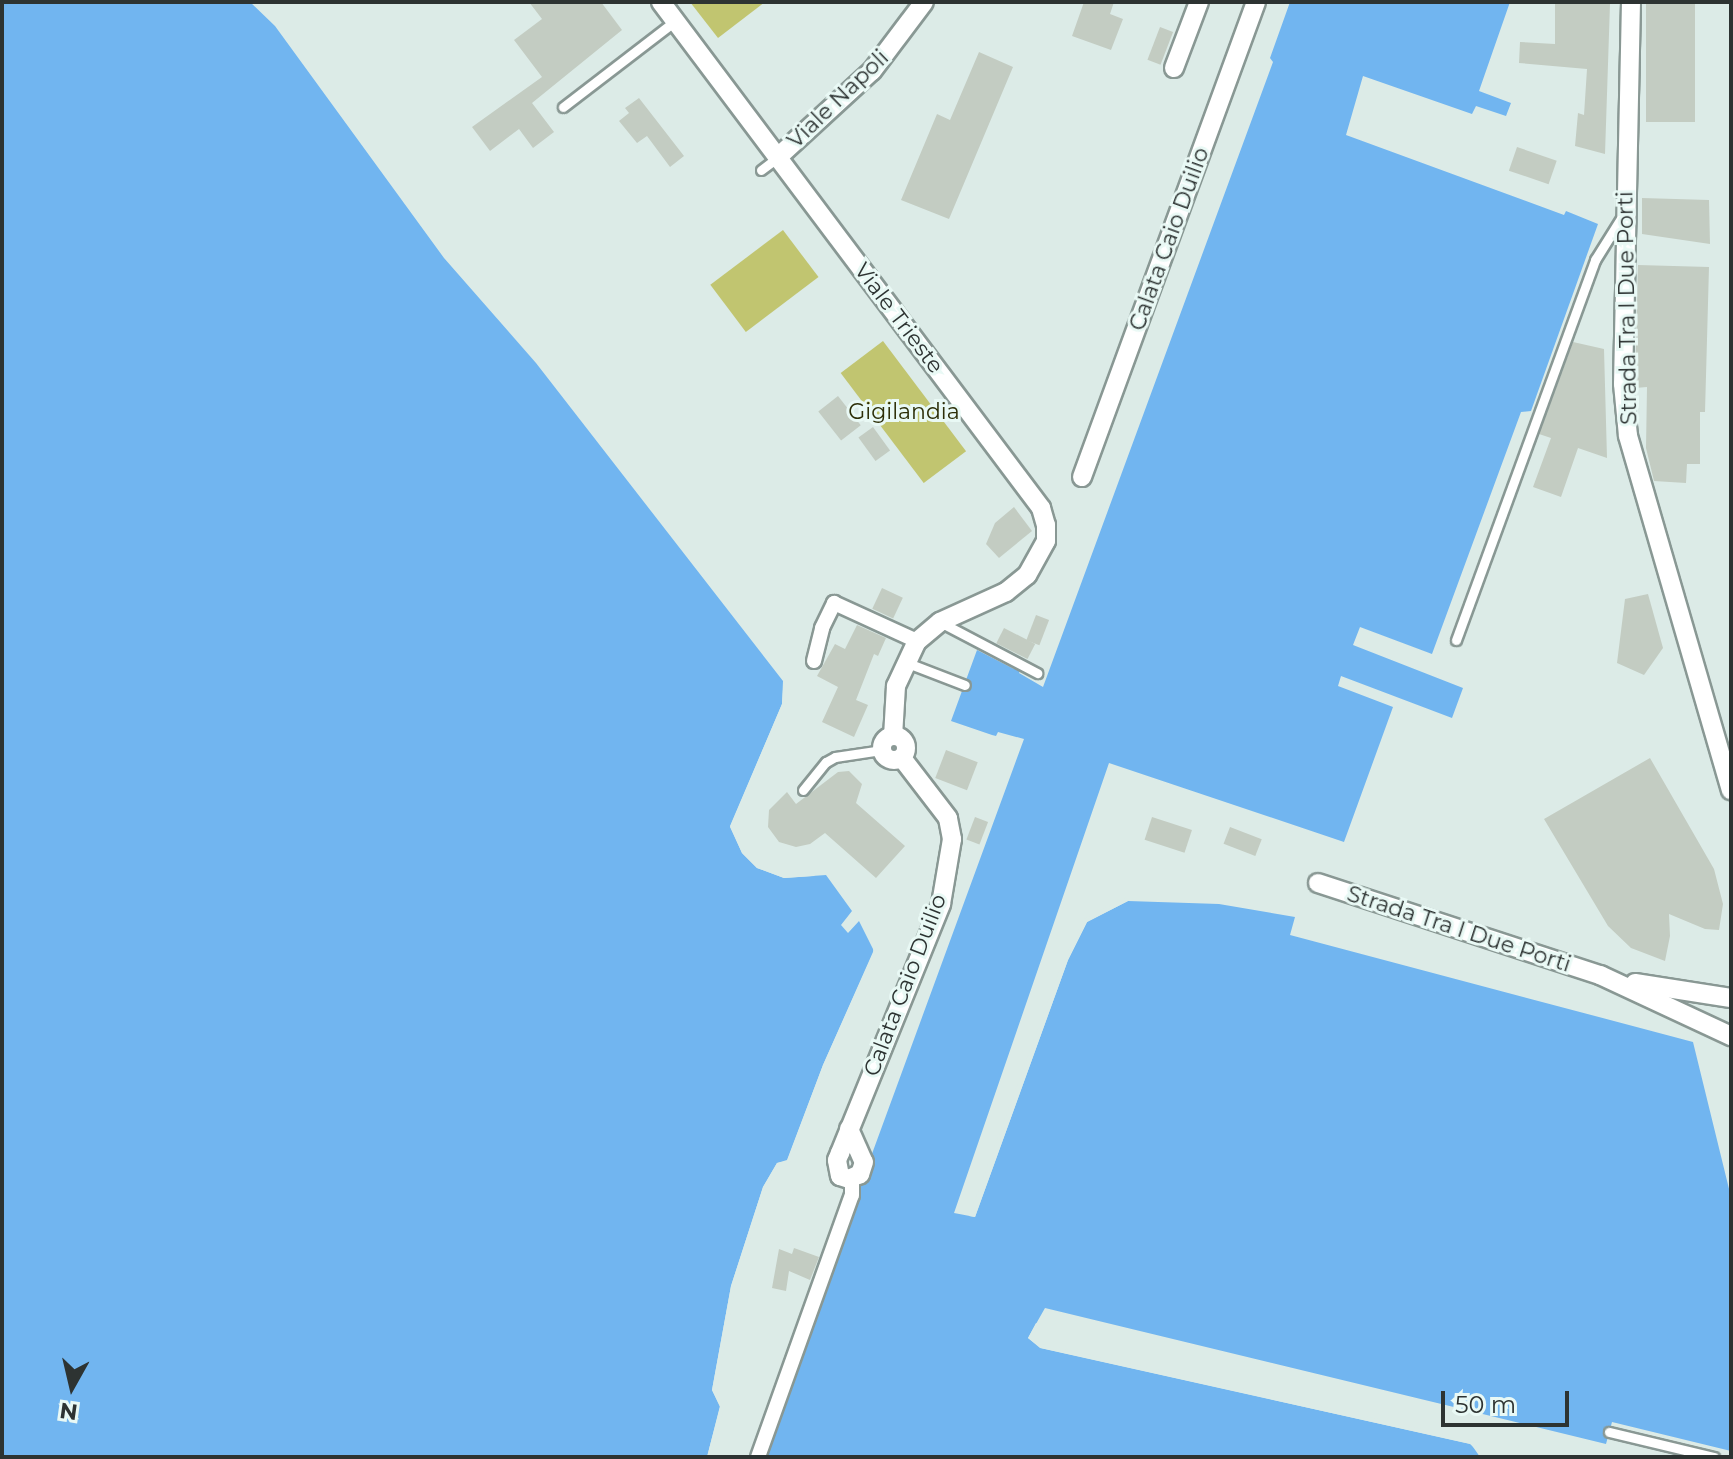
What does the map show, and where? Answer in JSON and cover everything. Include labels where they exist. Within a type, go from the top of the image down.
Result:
[{"type":"street","name":"Viale Trieste","points":[[661,2],[1041,508],[1046,541],[1027,575],[1006,592],[940,622],[917,641],[896,686],[888,743]]},
{"type":"street","name":"Viale Napoli","points":[[778,157],[872,71],[924,2]]},
{"type":"street","points":[[1174,68],[1199,2]]},
{"type":"street","name":"Calata Caio Duilio","points":[[1082,477],[1256,2]]},
{"type":"street","name":"Strada Tra I Due Porti","points":[[1631,2],[1624,212],[1623,384],[1628,436],[1731,790]]},
{"type":"street","points":[[814,661],[822,628],[834,603],[917,641]]},
{"type":"street","name":"Calata Caio Duilio","points":[[758,1457],[852,1195],[852,1179],[840,1176],[837,1170],[849,1129],[941,904],[952,839],[948,818],[902,758],[890,760],[888,743]]},
{"type":"street","name":"Strada Tra I Due Porti","points":[[1318,883],[1600,975],[1684,993],[1731,998]]},
{"type":"street","name":"Strada Tra I Due Porti","points":[[1600,975],[1731,1036]]},
{"type":"lane","points":[[563,107],[675,21]]},
{"type":"lane","points":[[761,170],[778,157]]},
{"type":"lane","points":[[1456,640],[1595,260],[1624,212]]},
{"type":"lane","points":[[940,622],[1037,673]]},
{"type":"lane","points":[[905,662],[965,685]]},
{"type":"lane","points":[[803,790],[826,762],[835,757],[888,743]]},
{"type":"lane","points":[[1609,1432],[1714,1457]]},
{"type":"green space","points":[[690,2],[765,2],[718,38]]},
{"type":"green space","points":[[783,230],[819,277],[746,332],[710,285]]},
{"type":"green space","name":"Gigilandia","points":[[883,341],[966,451],[924,483],[841,373]]},
{"type":"water","points":[[2,2],[250,2],[275,26],[444,258],[536,363],[783,681],[782,704],[730,827],[742,853],[757,868],[784,878],[826,875],[852,911],[841,925],[848,933],[859,921],[874,951],[823,1065],[787,1161],[777,1163],[763,1187],[731,1286],[712,1390],[720,1406],[707,1457],[2,1457]]},
{"type":"water","points":[[1290,2],[1510,2],[1479,91],[1511,103],[1506,116],[1476,106],[1472,114],[1363,76],[1346,135],[1564,215],[1566,211],[1598,224],[1531,411],[1521,412],[1432,654],[1360,627],[1353,645],[1463,688],[1452,718],[1341,676],[1338,686],[1393,707],[1344,842],[1109,763],[954,1213],[975,1217],[1068,960],[1087,922],[1128,901],[1219,904],[1295,917],[1290,935],[1693,1042],[1731,1197],[1731,1451],[1612,1422],[1606,1444],[1045,1308],[1028,1338],[1041,1348],[1471,1444],[1480,1457],[765,1457],[792,1386],[788,1383],[1024,739],[998,732],[996,736],[951,721],[977,650],[1014,669],[1021,669],[1019,673],[1043,687],[1273,62],[1270,58]]},
{"type":"pier","points":[[784,675],[787,681],[786,706],[734,826],[745,851],[759,865],[785,874],[817,872],[814,876],[784,878],[757,868],[742,853],[730,826],[782,704]]},
{"type":"pier","points":[[1127,897],[1155,897],[1151,901],[1128,901],[1087,922],[1068,960],[975,1217],[969,1216],[1064,958],[1084,919]]},
{"type":"pier","points":[[874,943],[877,953],[827,1066],[790,1162],[780,1167],[767,1188],[735,1287],[717,1389],[724,1407],[711,1457],[707,1457],[720,1407],[712,1390],[731,1286],[763,1187],[777,1163],[787,1160],[823,1065],[873,952]]},
{"type":"pier","points":[[1036,1323],[1040,1324],[1033,1337],[1042,1344],[1472,1440],[1484,1457],[1470,1444],[1040,1348],[1028,1338]]},
{"type":"building","points":[[529,2],[601,2],[622,30],[532,103],[554,132],[533,148],[519,129],[490,151],[472,127],[542,77],[514,40],[542,19]]},
{"type":"building","points":[[1084,2],[1114,2],[1110,14],[1123,19],[1111,50],[1072,36]]},
{"type":"building","points":[[1555,2],[1610,4],[1605,154],[1575,146],[1578,113],[1584,115],[1587,69],[1519,63],[1520,42],[1555,44]]},
{"type":"building","points":[[1646,2],[1695,2],[1695,122],[1646,122]]},
{"type":"building","points":[[1160,27],[1173,32],[1161,65],[1147,60]]},
{"type":"building","points":[[979,52],[1013,67],[949,219],[901,200],[937,114],[950,120]]},
{"type":"building","points":[[639,98],[684,156],[670,167],[647,136],[637,143],[619,121],[629,113],[625,108]]},
{"type":"building","points":[[1517,147],[1557,161],[1549,184],[1509,171]]},
{"type":"building","points":[[1642,198],[1709,200],[1710,244],[1642,234]]},
{"type":"building","points":[[1638,265],[1709,267],[1705,412],[1700,412],[1700,464],[1687,464],[1686,483],[1654,481],[1646,448],[1647,387],[1635,388]]},
{"type":"building","points":[[1573,342],[1604,349],[1607,458],[1578,448],[1561,497],[1533,487],[1551,438],[1539,434]]},
{"type":"building","points":[[838,396],[861,425],[841,441],[818,411]]},
{"type":"building","points":[[873,427],[890,450],[875,461],[858,438]]},
{"type":"building","points":[[1014,507],[1032,531],[999,558],[986,544],[995,523]]},
{"type":"building","points":[[882,588],[903,598],[893,619],[872,609]]},
{"type":"building","points":[[1648,594],[1663,648],[1644,675],[1617,663],[1625,599]]},
{"type":"building","points":[[1036,615],[1049,620],[1039,645],[1026,640]]},
{"type":"building","points":[[857,625],[886,638],[878,656],[874,654],[856,700],[868,705],[854,737],[822,722],[838,687],[817,676],[835,644],[845,649]]},
{"type":"building","points":[[1004,628],[1035,644],[1027,659],[996,643]]},
{"type":"building","points":[[946,750],[978,762],[967,790],[935,778]]},
{"type":"building","points":[[1650,758],[1714,869],[1723,904],[1719,930],[1705,929],[1669,914],[1670,936],[1665,961],[1631,948],[1608,926],[1544,819]]},
{"type":"building","points":[[849,771],[862,784],[856,803],[905,846],[876,878],[825,833],[810,844],[796,847],[779,842],[768,827],[769,810],[787,792],[796,804],[838,772]]},
{"type":"building","points":[[975,817],[988,822],[979,844],[966,839]]},
{"type":"building","points":[[1152,817],[1192,830],[1185,853],[1145,840]]},
{"type":"building","points":[[1230,827],[1262,839],[1255,856],[1224,844]]},
{"type":"building","points":[[794,1248],[819,1257],[810,1280],[789,1271],[786,1291],[772,1288],[779,1249],[792,1254]]}]
